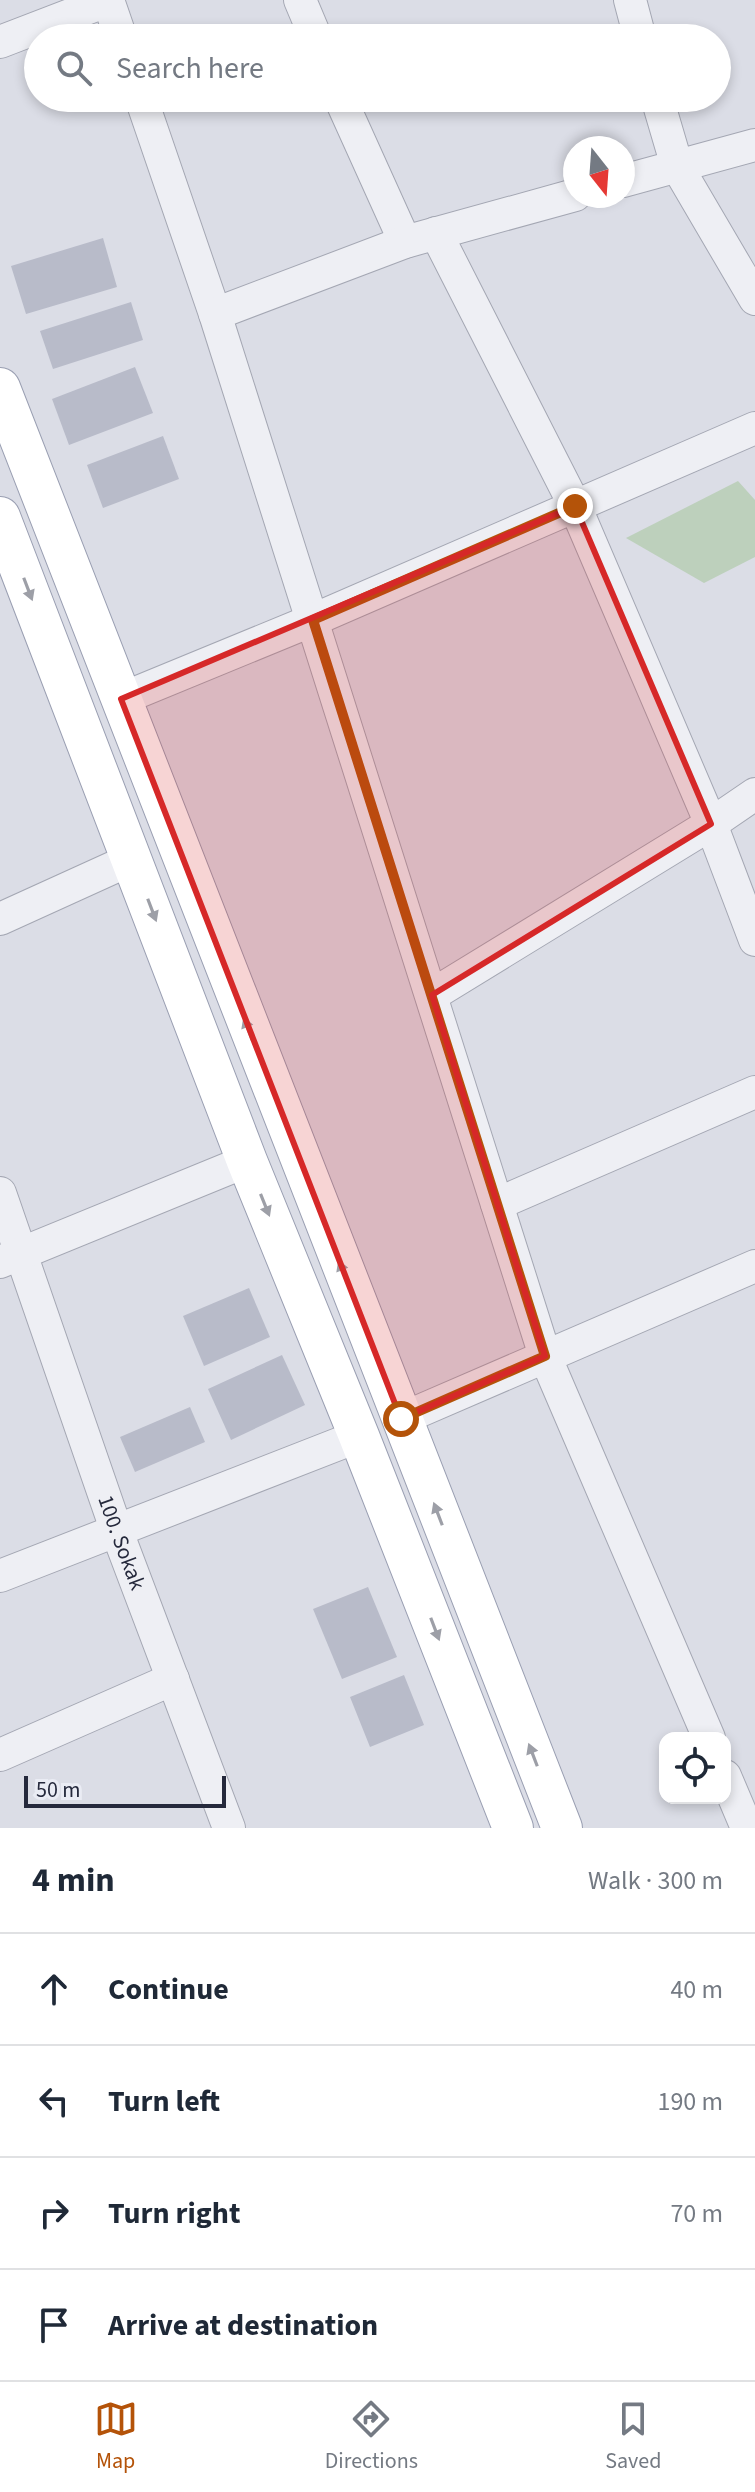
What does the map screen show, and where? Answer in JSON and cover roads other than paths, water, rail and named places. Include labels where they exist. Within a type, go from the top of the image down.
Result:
[{"type":"main road","points":[[0,388],[562,1828]]},
{"type":"main road","points":[[0,517],[247,1161],[513,1828]]},
{"type":"street","points":[[46,24],[108,0],[116,24]]},
{"type":"street","points":[[300,0],[310,24]]},
{"type":"street","points":[[630,0],[636,24]]},
{"type":"street","points":[[0,42],[24,33]]},
{"type":"street","points":[[146,112],[215,314],[545,1356],[706,1732]]},
{"type":"street","points":[[346,112],[405,242]]},
{"type":"street","points":[[661,112],[677,166],[755,299]]},
{"type":"street","points":[[635,178],[755,145]]},
{"type":"street","points":[[215,314],[405,242],[563,198]]},
{"type":"street","points":[[436,233],[575,506],[711,824],[755,940]]},
{"type":"street","points":[[121,699],[313,620],[755,428]]},
{"type":"street","points":[[432,995],[755,794]]},
{"type":"street","points":[[0,919],[132,859]]},
{"type":"street","points":[[497,1204],[755,1092]]},
{"type":"street","points":[[11,1257],[247,1161]]},
{"type":"street","name":"100. Sokak","points":[[0,1193],[11,1257],[229,1828]]},
{"type":"street","points":[[401,1419],[755,1266]]},
{"type":"street","points":[[0,1576],[359,1436]]},
{"type":"street","points":[[0,1755],[173,1679]]},
{"type":"street","points":[[731,1790],[747,1826]]}]
